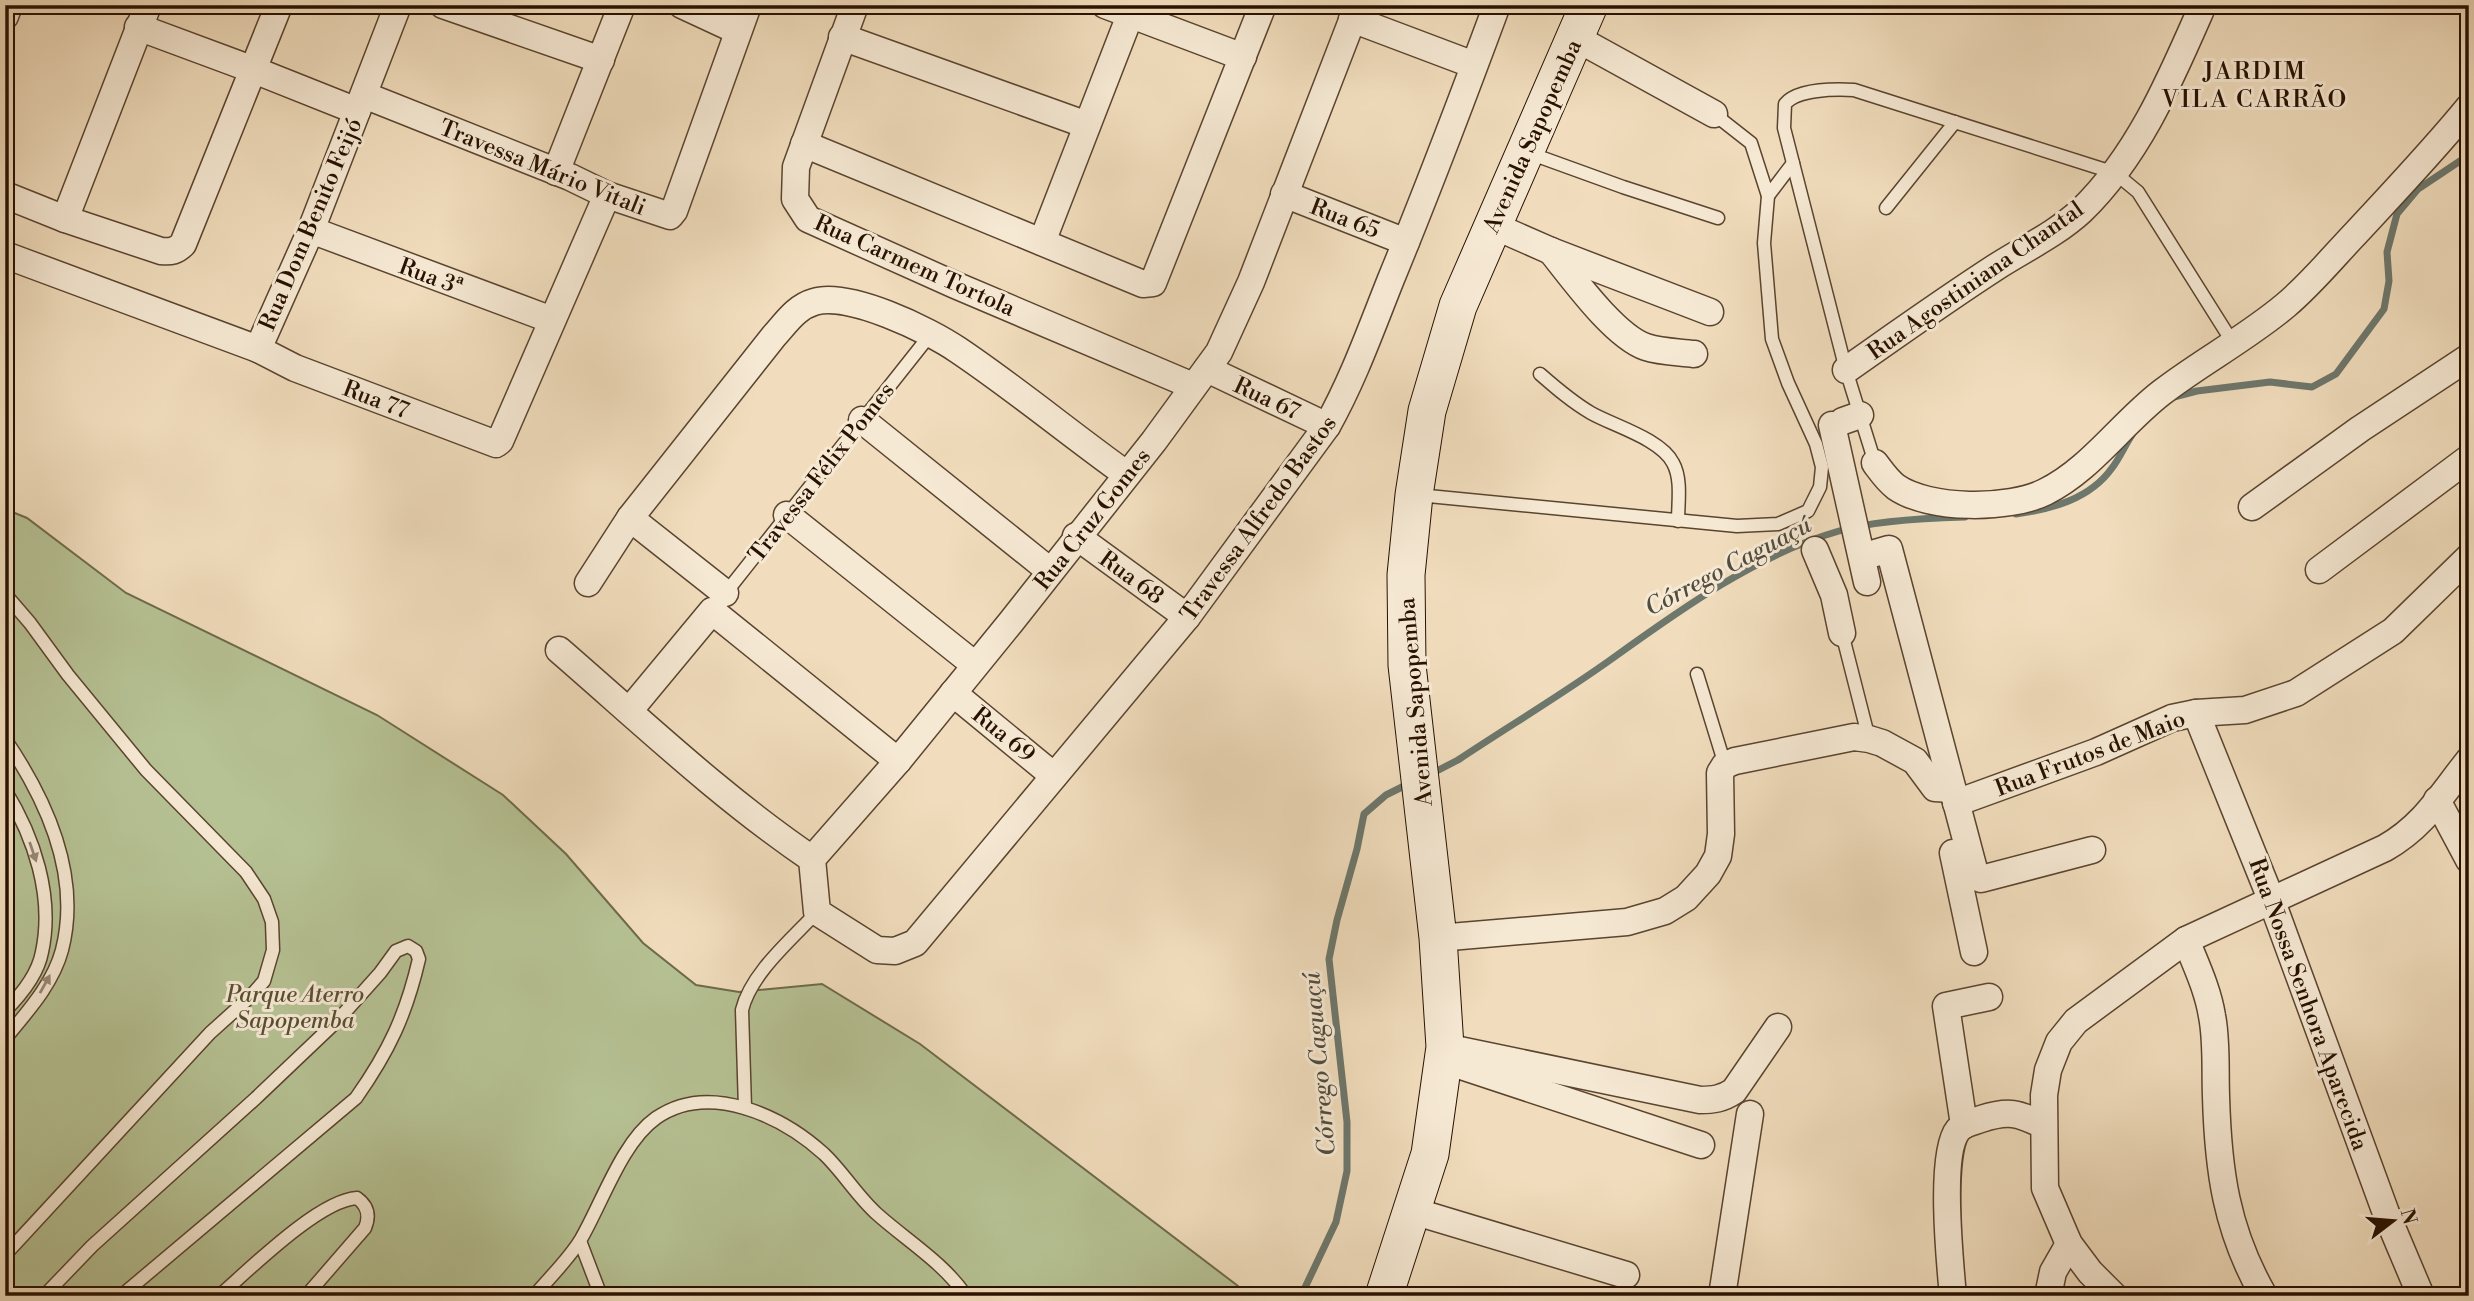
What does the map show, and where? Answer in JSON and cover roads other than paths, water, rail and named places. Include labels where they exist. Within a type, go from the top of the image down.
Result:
[{"type":"main road","name":"Avenida Sapopemba","points":[[1384,1296],[1430,1154],[1445,1054],[1438,938],[1407,665],[1406,575],[1414,495],[1427,411],[1458,306],[1582,22]]},
{"type":"street","points":[[5,16],[9,5]]},
{"type":"street","points":[[5,195],[65,219],[161,251],[178,249],[183,244],[279,5]]},
{"type":"street","name":"Rua Dom Benito Feijó","points":[[5,256],[258,349],[310,230],[398,5]]},
{"type":"street","points":[[443,5],[601,60]]},
{"type":"street","points":[[556,172],[622,5]]},
{"type":"street","points":[[682,5],[737,32]]},
{"type":"street","name":"Travessa Mário Vitali","points":[[143,16],[254,70],[360,103],[556,172],[664,216],[672,214],[748,5]]},
{"type":"street","name":"Rua Carmem Tortola","points":[[855,5],[796,167],[795,199],[808,219],[955,285],[1200,378]]},
{"type":"street","points":[[1105,5],[1132,10],[1243,57]]},
{"type":"street","points":[[804,144],[1148,284],[1156,278],[1263,5]]},
{"type":"street","name":"Travessa Alfredo Bastos","points":[[817,912],[877,950],[895,951],[915,943],[1187,617],[1327,426],[1338,407],[1406,242],[1497,5]]},
{"type":"street","name":"Rua Agostiniana Chantal","points":[[1846,370],[2080,211],[2115,173],[2148,122],[2203,5]]},
{"type":"street","points":[[1042,242],[1132,10]]},
{"type":"street","points":[[1355,12],[1474,65]]},
{"type":"street","name":"Rua Cruz Gomes","points":[[812,859],[898,761],[953,693],[1200,378],[1237,318],[1355,12]]},
{"type":"street","points":[[65,219],[143,16]]},
{"type":"street","points":[[1582,22],[1714,114]]},
{"type":"street","points":[[842,37],[1087,125]]},
{"type":"street","points":[[1875,463],[1897,488],[1922,498],[1970,506],[2008,504],[2043,494],[2069,478],[2162,392],[2286,306],[2437,145],[2469,107]]},
{"type":"street","name":"Rua 65","points":[[1284,194],[1406,242]]},
{"type":"street","points":[[552,320],[607,195]]},
{"type":"street","points":[[1492,225],[1551,251],[1710,312]]},
{"type":"street","name":"Rua 3ª","points":[[310,230],[552,320]]},
{"type":"street","points":[[1551,251],[1575,281],[1629,338],[1660,351],[1694,354]]},
{"type":"street","points":[[588,583],[630,518],[774,336],[802,306],[824,300],[856,304],[893,317],[956,349],[1126,474]]},
{"type":"street","name":"Rua 77","points":[[258,349],[295,368],[496,444],[500,442],[552,320]]},
{"type":"street","points":[[2252,507],[2360,429],[2469,357]]},
{"type":"street","name":"Rua 67","points":[[1200,378],[1327,426]]},
{"type":"street","points":[[862,419],[1050,570]]},
{"type":"street","points":[[1834,424],[1850,588],[1842,633]]},
{"type":"street","points":[[2319,570],[2469,458]]},
{"type":"street","points":[[787,515],[975,665]]},
{"type":"street","points":[[630,518],[718,602],[898,761]]},
{"type":"street","name":"Rua 68","points":[[1076,536],[1187,617]]},
{"type":"street","points":[[1872,554],[1889,549],[1949,794],[1974,875],[1978,879],[2092,850]]},
{"type":"street","points":[[1815,551],[1850,588]]},
{"type":"street","name":"Rua Frutos de Maio","points":[[1949,794],[2096,752],[2172,718],[2196,713],[2245,710],[2296,693],[2393,631],[2469,557]]},
{"type":"street","points":[[629,711],[718,602]]},
{"type":"street","points":[[559,650],[768,827],[812,859],[817,912]]},
{"type":"street","name":"Rua 69","points":[[953,693],[1054,776]]},
{"type":"street","name":"Rua Nossa Senhora Aparecida","points":[[2196,713],[2271,899],[2386,1213],[2421,1296]]},
{"type":"street","points":[[1438,938],[1627,922],[1665,911],[1686,898],[1708,874],[1718,856],[1721,834],[1720,773],[1725,765],[1735,761],[1854,737],[1869,739],[1914,761],[1931,785],[1949,794]]},
{"type":"street","points":[[2114,1296],[2090,1272],[2069,1244],[2045,1188],[2043,1125],[2048,1070],[2059,1042],[2076,1021],[2186,940],[2407,836],[2469,760]]},
{"type":"street","points":[[1949,794],[1974,952]]},
{"type":"street","points":[[2437,800],[2469,860]]},
{"type":"street","points":[[2186,940],[2208,996],[2213,1019],[2217,1143],[2226,1203],[2238,1241],[2264,1296]]},
{"type":"street","points":[[1964,1125],[1946,1006],[1989,997]]},
{"type":"street","points":[[1445,1054],[1700,1100],[1713,1100],[1734,1091],[1778,1027]]},
{"type":"street","points":[[1445,1054],[1701,1145]]},
{"type":"street","points":[[1953,1296],[1946,1213],[1951,1146],[1956,1132],[1964,1125],[1999,1113],[2021,1114],[2043,1125]]},
{"type":"street","points":[[1726,1295],[1750,1114]]},
{"type":"street","points":[[1413,1211],[1626,1275]]},
{"type":"street","points":[[2048,1296],[2053,1272],[2069,1244]]},
{"type":"lane","points":[[1414,495],[1737,526],[1778,524],[1808,510],[1820,487],[1822,467],[1846,370],[1783,121],[1785,104],[1794,96],[1830,90],[1854,90],[2115,173],[2138,192],[2233,343]]},
{"type":"lane","points":[[1714,114],[1751,143],[1769,196],[1764,243],[1772,339],[1788,383],[1875,463]]},
{"type":"lane","points":[[1886,208],[1955,122]]},
{"type":"lane","points":[[1525,152],[1718,218]]},
{"type":"lane","points":[[1769,196],[1793,163]]},
{"type":"lane","name":"Travessa Félix Pomes","points":[[718,602],[930,335]]},
{"type":"lane","points":[[1540,374],[1591,412],[1655,444],[1668,454],[1678,477],[1678,521]]},
{"type":"lane","points":[[5,594],[146,770],[246,872],[264,899],[272,922],[273,950],[264,981],[250,997],[210,1033],[5,1255]]},
{"type":"lane","points":[[1842,633],[1869,739]]},
{"type":"lane","points":[[1697,674],[1725,765]]},
{"type":"lane","points":[[5,739],[44,807],[63,861],[68,903],[62,950],[45,988],[5,1039]]},
{"type":"lane","points":[[5,790],[14,804],[35,854],[46,903],[42,953],[23,992],[5,1011]]},
{"type":"lane","points":[[745,1108],[742,1010],[745,997],[764,971],[817,912]]},
{"type":"lane","points":[[44,1296],[92,1246],[337,1021],[380,974],[396,951],[408,946],[416,951],[419,959],[402,1019],[381,1062],[356,1098],[121,1296]]},
{"type":"lane","points":[[534,1296],[580,1241],[634,1139],[656,1118],[684,1105],[714,1101],[745,1108],[782,1124],[824,1154],[875,1212],[925,1253],[967,1296]]},
{"type":"lane","points":[[219,1296],[306,1223],[340,1202],[357,1198],[367,1208],[368,1221],[365,1228],[306,1296]]},
{"type":"lane","points":[[580,1241],[601,1296]]},
{"type":"waterway","name":"Córrego Caguaçú","points":[[2170,398],[2197,391],[2270,382],[2312,387],[2336,374],[2384,309],[2389,281],[2387,252],[2397,214],[2418,189],[2469,155]]},
{"type":"waterway","name":"Córrego Caguaçú","points":[[2016,514],[2069,501],[2093,488],[2118,460],[2132,435]]},
{"type":"waterway","name":"Córrego Caguaçú","points":[[1431,774],[1458,760],[1555,697],[1693,602],[1779,554],[1809,541],[1852,528],[1901,521],[1965,517]]},
{"type":"waterway","name":"Córrego Caguaçú","points":[[1301,1296],[1336,1222],[1347,1171],[1347,1122],[1329,959],[1337,920],[1364,814],[1386,795],[1410,783]]},
{"type":"district","name":"JARDIM VILA CARRÃO","points":[[2255,85]]},
{"type":"park label","name":"Parque Aterro Sapopemba","points":[[295,1007]]}]
